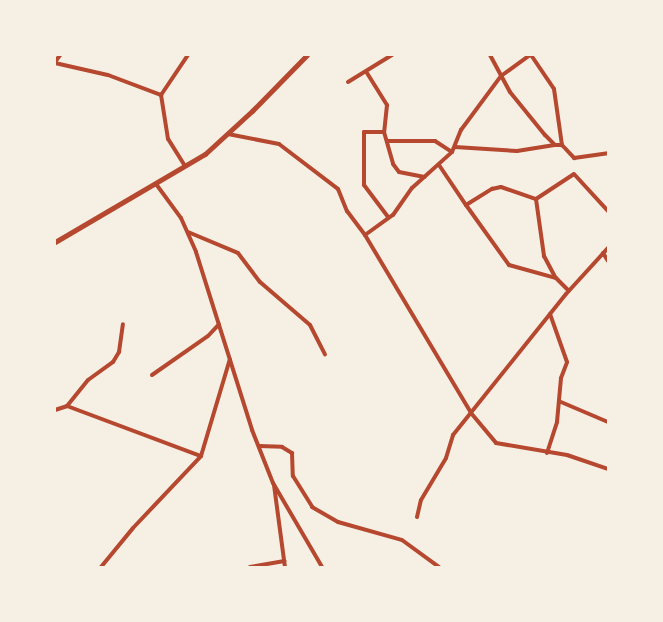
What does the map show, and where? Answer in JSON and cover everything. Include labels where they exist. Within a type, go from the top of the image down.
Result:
[{"type":"street","points":[[60,55],[55,63],[108,75],[161,95]]},
{"type":"street","points":[[185,166],[168,139],[161,95],[188,55]]},
{"type":"street","points":[[55,242],[185,166],[228,134],[306,55]]},
{"type":"street","points":[[348,82],[367,73],[392,55]]},
{"type":"street","points":[[490,55],[510,92],[555,144]]},
{"type":"street","points":[[365,235],[388,217],[425,177],[452,152],[461,130],[501,76],[530,55],[554,89],[562,145],[574,158],[608,153]]},
{"type":"street","points":[[367,73],[387,105],[384,132],[390,159],[399,172],[425,177]]},
{"type":"street","points":[[384,132],[364,132],[364,185],[388,217]]},
{"type":"street","points":[[228,134],[279,144],[310,170],[334,185],[347,211],[365,235],[471,414],[496,443],[575,457],[608,468]]},
{"type":"street","points":[[387,141],[435,141],[452,152]]},
{"type":"street","points":[[455,147],[517,151],[555,144],[562,145]]},
{"type":"street","points":[[439,165],[509,265],[556,278]]},
{"type":"street","points":[[536,199],[574,174],[608,210]]},
{"type":"street","points":[[156,184],[188,232],[273,483],[322,567]]},
{"type":"street","points":[[466,205],[492,189],[501,187],[536,199]]},
{"type":"street","points":[[536,199],[544,256],[556,278],[569,291]]},
{"type":"street","points":[[188,232],[238,253],[260,282],[310,325],[325,354]]},
{"type":"street","points":[[417,517],[421,500],[446,458],[454,435],[550,314],[608,248]]},
{"type":"street","points":[[603,253],[608,262]]},
{"type":"street","points":[[547,453],[560,402],[561,378],[567,362],[550,314]]},
{"type":"street","points":[[55,410],[67,406],[88,380],[113,362],[119,352],[124,324]]},
{"type":"street","points":[[152,376],[208,336],[219,324]]},
{"type":"street","points":[[101,567],[201,456],[230,357]]},
{"type":"street","points":[[560,402],[608,422]]},
{"type":"street","points":[[67,406],[201,456]]},
{"type":"street","points":[[259,446],[282,447],[292,453],[293,476],[312,507],[338,522],[402,540],[439,567]]},
{"type":"street","points":[[273,483],[285,567]]},
{"type":"street","points":[[250,567],[284,561]]},
{"type":"street","points":[[104,563],[109,567]]}]
